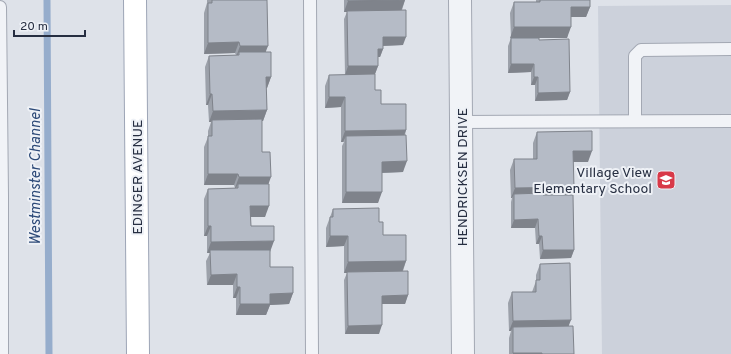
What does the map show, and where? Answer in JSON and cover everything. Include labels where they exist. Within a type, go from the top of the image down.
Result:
[{"type":"main road","name":"EDINGER AVENUE","points":[[136,0],[138,354]]},
{"type":"street","name":"HENDRICKSEN DRIVE","points":[[460,0],[463,354]]},
{"type":"lane","points":[[310,0],[312,354]]},
{"type":"lane","points":[[0,7],[2,354]]},
{"type":"lane","points":[[635,121],[635,56],[641,50],[731,49]]},
{"type":"lane","points":[[462,122],[731,121]]},
{"type":"shaded area","name":"Village View Elementary School","points":[[731,5],[731,354],[602,354],[598,6]]},
{"type":"building","points":[[212,0],[267,0],[268,46],[240,46],[239,42],[208,43],[208,3],[212,3]]},
{"type":"building","points":[[348,0],[399,0],[348,1]]},
{"type":"building","points":[[540,0],[590,0],[590,7],[571,7],[571,27],[514,27],[514,2],[540,2]]},
{"type":"building","points":[[406,10],[406,37],[383,37],[383,49],[378,49],[378,66],[348,66],[347,11]]},
{"type":"building","points":[[511,38],[539,38],[539,40],[569,39],[570,92],[538,93],[538,77],[534,77],[534,64],[511,64]]},
{"type":"building","points":[[239,52],[271,52],[271,77],[266,77],[267,110],[213,111],[212,94],[210,94],[209,56],[239,55]]},
{"type":"building","points":[[375,74],[375,90],[381,90],[381,104],[406,104],[406,130],[345,131],[345,97],[329,97],[329,75]]},
{"type":"building","points":[[262,119],[262,152],[270,152],[271,177],[239,177],[238,174],[208,174],[208,136],[212,136],[212,120]]},
{"type":"building","points":[[592,131],[592,151],[573,151],[574,187],[515,188],[514,159],[537,159],[537,132]]},
{"type":"building","points":[[406,135],[407,161],[382,162],[382,192],[346,192],[346,136]]},
{"type":"building","points":[[238,184],[269,184],[269,206],[250,206],[251,226],[274,226],[274,241],[211,242],[211,226],[208,226],[208,189],[238,188]]},
{"type":"building","points":[[543,193],[543,195],[573,195],[574,250],[543,250],[542,236],[539,236],[538,219],[514,220],[514,194]]},
{"type":"building","points":[[379,208],[379,222],[383,222],[383,235],[406,235],[406,261],[348,262],[348,236],[330,236],[330,217],[333,217],[333,209]]},
{"type":"building","points":[[210,250],[270,250],[270,267],[293,267],[293,293],[270,294],[270,304],[240,304],[240,287],[237,287],[237,274],[211,275]]},
{"type":"building","points":[[570,263],[571,320],[513,321],[512,292],[536,292],[536,280],[540,280],[540,264]]},
{"type":"building","points":[[408,271],[408,295],[382,296],[382,325],[348,326],[347,272]]},
{"type":"building","points":[[573,326],[574,354],[513,353],[513,327]]},
{"type":"waterway","name":"Westminster Channel","points":[[47,0],[49,354]]},
{"type":"place","name":"Village View Elementary School","points":[[666,180]]}]
